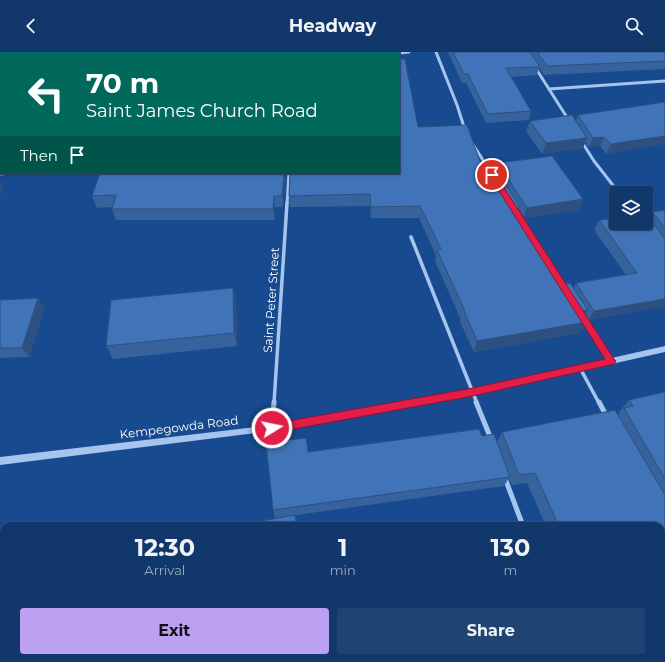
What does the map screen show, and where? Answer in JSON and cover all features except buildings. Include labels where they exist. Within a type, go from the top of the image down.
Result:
[{"type":"street","points":[[436,52],[467,135]]},
{"type":"street","points":[[534,64],[570,122]]},
{"type":"street","points":[[549,89],[665,80]]},
{"type":"street","points":[[582,141],[594,161],[614,186]]},
{"type":"street","points":[[471,142],[492,175]]},
{"type":"street","name":"Saint Peter Street","points":[[272,428],[289,174]]},
{"type":"street","points":[[411,237],[473,392],[492,444]]},
{"type":"street","points":[[581,315],[611,361]]},
{"type":"street","name":"Kempegowda Road","points":[[0,461],[272,428],[473,392],[665,349]]},
{"type":"street","points":[[580,368],[611,423]]},
{"type":"street","points":[[503,474],[521,522]]},
{"type":"route","points":[[272,428],[473,392],[611,361],[492,175]]}]
